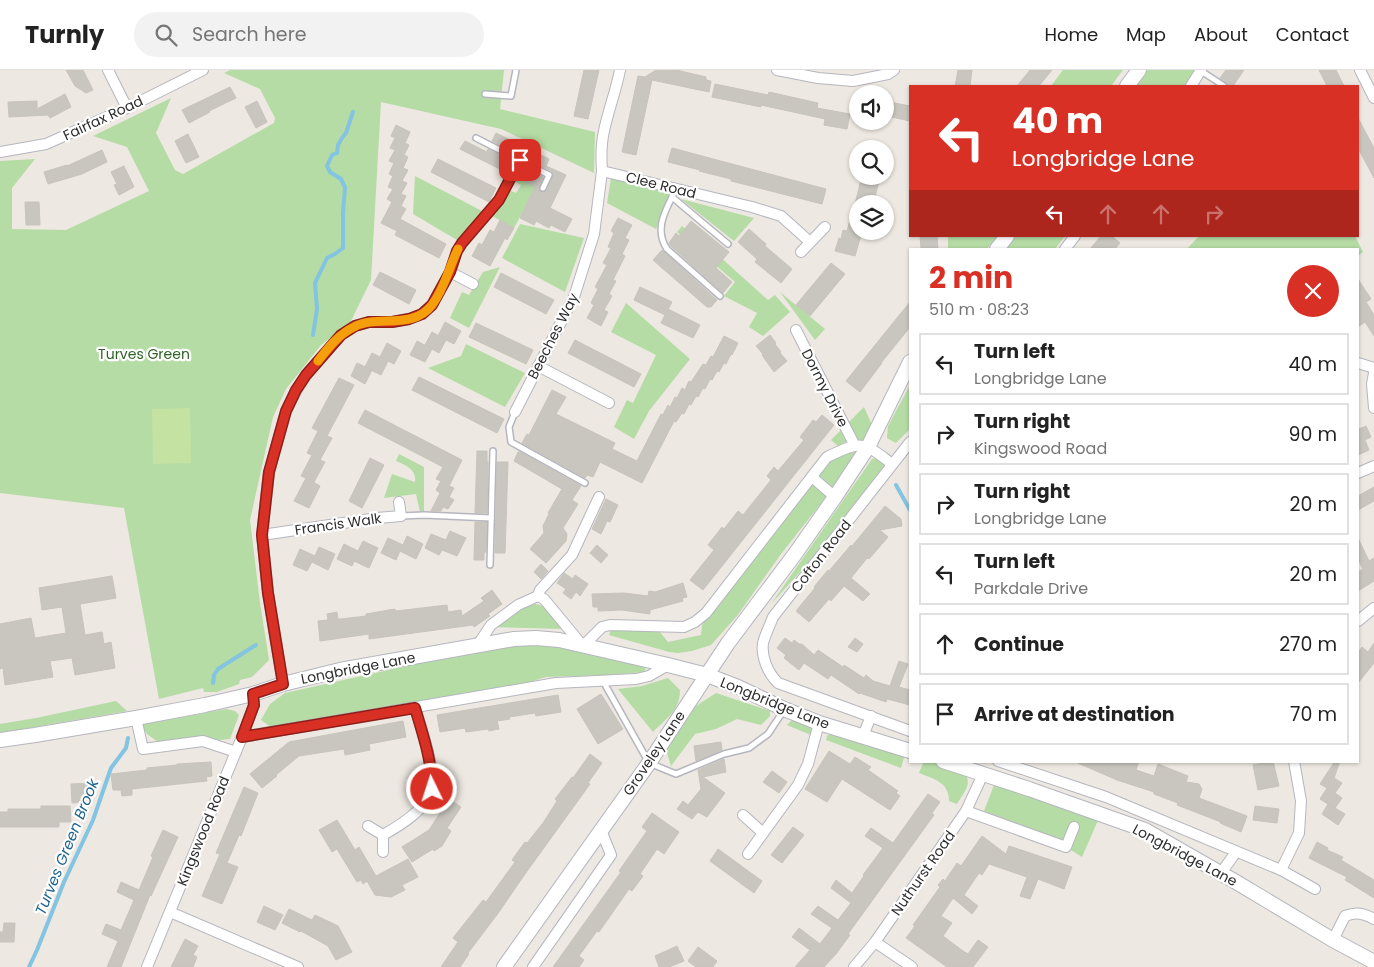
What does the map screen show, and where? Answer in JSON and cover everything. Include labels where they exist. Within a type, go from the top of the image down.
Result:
[{"type":"street","points":[[108,70],[127,108]]},
{"type":"street","name":"Fairfax Road","points":[[0,152],[46,144],[127,108],[203,70]]},
{"type":"street","points":[[602,171],[601,152],[604,131],[620,70]]},
{"type":"street","points":[[777,70],[818,78],[853,81],[888,74],[894,70]]},
{"type":"street","points":[[1128,85],[1139,70]]},
{"type":"street","points":[[1192,85],[1201,70]]},
{"type":"street","points":[[1360,70],[1374,98]]},
{"type":"street","name":"Clee Road","points":[[602,171],[674,193],[752,207],[781,216],[810,242]]},
{"type":"street","name":"Beeches Way","points":[[515,412],[574,297],[594,234],[602,171]]},
{"type":"street","points":[[801,252],[825,226]]},
{"type":"street","points":[[998,248],[1006,237]]},
{"type":"street","points":[[1066,248],[1074,237]]},
{"type":"street","points":[[283,684],[268,593],[262,535],[269,472],[286,411],[306,375],[341,335],[355,326],[369,322],[392,322],[422,314],[432,305],[450,272],[472,284]]},
{"type":"street","name":"Dormy Drive","points":[[796,330],[861,446]]},
{"type":"street","points":[[1359,363],[1374,368]]},
{"type":"street","name":"Cofton Road","points":[[706,675],[835,497],[861,446],[909,364]]},
{"type":"street","points":[[538,366],[609,402]]},
{"type":"street","points":[[1374,373],[1372,384],[1374,408]]},
{"type":"street","name":"Cofton Road","points":[[763,654],[764,642],[774,617],[909,443]]},
{"type":"street","points":[[538,596],[544,599],[582,645],[602,627],[610,624],[684,627],[695,622],[706,613],[827,456],[861,446],[892,464]]},
{"type":"street","points":[[1359,473],[1374,466]]},
{"type":"street","name":"Cofton Road","points":[[812,477],[835,497]]},
{"type":"street","points":[[477,646],[491,626],[518,605],[538,596],[540,590],[572,555],[599,497]]},
{"type":"street","name":"Francis Walk","points":[[262,535],[401,516],[399,502]]},
{"type":"street","points":[[1359,620],[1374,608]]},
{"type":"street","name":"Longbridge Lane","points":[[0,740],[136,718],[253,694],[283,684],[340,670],[514,639],[536,638],[582,645],[668,664],[706,675],[820,723],[909,751]]},
{"type":"street","name":"Longbridge Lane","points":[[763,654],[769,673],[778,683],[909,731]]},
{"type":"street","points":[[242,737],[556,683],[636,679],[649,676],[668,664]]},
{"type":"street","name":"Groveley Lane","points":[[504,967],[649,763],[706,675]]},
{"type":"street","name":"Kingswood Road","points":[[147,967],[242,737],[254,705],[253,694]]},
{"type":"street","points":[[382,836],[402,825],[416,813],[432,789],[429,756],[415,708]]},
{"type":"street","points":[[863,736],[871,716]]},
{"type":"street","points":[[136,718],[143,749],[203,742],[236,752]]},
{"type":"street","points":[[748,854],[798,785],[808,764],[820,723]]},
{"type":"street","name":"Longbridge Lane","points":[[949,763],[1145,830],[1374,962]]},
{"type":"street","name":"Longbridge Lane","points":[[1004,763],[1106,798],[1281,870],[1315,890]]},
{"type":"street","points":[[1281,870],[1299,833],[1301,801],[1294,763]]},
{"type":"street","name":"Nuthurst Road","points":[[854,967],[875,942],[966,811],[983,774]]},
{"type":"street","points":[[966,811],[1066,847],[1074,827]]},
{"type":"street","points":[[743,815],[763,834]]},
{"type":"street","points":[[368,826],[382,836]]},
{"type":"street","points":[[533,967],[611,855],[601,830]]},
{"type":"street","points":[[382,836],[383,852]]},
{"type":"street","points":[[1222,873],[1236,852]]},
{"type":"street","points":[[170,912],[298,967]]},
{"type":"street","points":[[1333,940],[1345,916],[1355,913],[1374,919]]},
{"type":"street","points":[[875,942],[912,967]]},
{"type":"lane","points":[[485,94],[511,96],[516,70]]},
{"type":"lane","points":[[1201,70],[1223,85]]},
{"type":"lane","points":[[476,138],[549,175],[543,188]]},
{"type":"lane","points":[[450,272],[457,251],[462,243],[499,200],[520,160]]},
{"type":"lane","points":[[720,296],[667,248],[662,241],[660,232],[662,222],[674,193],[728,244]]},
{"type":"lane","points":[[515,412],[509,427],[511,442],[585,483]]},
{"type":"lane","points":[[490,566],[493,451]]},
{"type":"lane","points":[[401,516],[424,515],[491,518]]},
{"type":"lane","points":[[603,681],[649,763],[676,774],[724,754],[749,748],[768,734],[784,709]]},
{"type":"green space","name":"Turves Green","points":[[230,70],[504,70],[500,109],[595,132],[594,173],[501,129],[381,102],[371,280],[350,323],[321,345],[286,389],[273,417],[250,520],[269,660],[252,677],[240,680],[239,684],[217,692],[204,692],[203,688],[159,699],[124,508],[0,493],[0,161],[35,159],[12,188],[12,229],[66,230],[149,191],[127,147],[93,136],[171,98],[156,133],[175,170],[183,174],[274,123],[275,118],[260,89],[224,73]]},
{"type":"green space","points":[[1063,70],[1123,70],[1112,85],[1052,85]]},
{"type":"green space","points":[[1146,70],[1195,70],[1185,85],[1134,85]]},
{"type":"green space","points":[[415,176],[482,211],[457,240],[413,214]]},
{"type":"green space","points":[[514,176],[536,187],[537,185],[548,190],[548,192],[556,196],[554,199],[535,189],[514,228],[492,216],[507,189],[516,193],[521,185],[512,180]]},
{"type":"green space","points":[[611,178],[670,192],[656,229],[607,203]]},
{"type":"green space","points":[[681,199],[754,218],[734,241]]},
{"type":"green space","points":[[520,224],[584,238],[565,292],[502,258]]},
{"type":"green space","points":[[682,226],[768,300],[775,295],[790,312],[763,336],[749,327],[757,313],[724,296],[735,282],[677,232]]},
{"type":"green space","points":[[948,237],[996,237],[988,248],[948,248]]},
{"type":"green space","points":[[1015,237],[1064,237],[1056,248],[1007,248]]},
{"type":"green space","points":[[1198,237],[1356,237],[1363,252],[1359,255],[1359,248],[1188,248]]},
{"type":"green space","points":[[500,267],[469,328],[450,318],[462,292],[469,295],[483,272]]},
{"type":"green space","points":[[780,292],[825,329],[815,340]]},
{"type":"green space","points":[[626,303],[690,359],[649,411],[634,439],[614,427],[627,400],[633,403],[656,355],[611,332]]},
{"type":"green space","points":[[466,344],[525,373],[505,407],[428,368],[461,356]]},
{"type":"green space","points":[[909,387],[909,430],[896,443],[887,438],[888,426]]},
{"type":"green space","points":[[864,407],[872,425],[833,488],[781,554],[737,616],[711,645],[678,653],[609,635],[612,628],[659,631],[668,642],[701,635],[702,625],[839,447],[831,440]]},
{"type":"green space","points":[[190,408],[191,463],[153,464],[152,409]]},
{"type":"green space","points":[[399,454],[424,467],[424,512],[420,512],[416,494],[384,498],[392,474],[415,482],[413,471],[396,461]]},
{"type":"green space","points":[[878,458],[883,462],[884,466],[810,561],[771,604],[872,459]]},
{"type":"green space","points":[[530,603],[544,606],[561,625],[562,629],[494,627]]},
{"type":"green space","points":[[526,644],[598,653],[640,665],[646,669],[644,672],[610,675],[546,677],[526,683],[271,727],[261,720],[270,704],[285,693],[487,648]]},
{"type":"green space","points":[[668,678],[680,690],[678,703],[671,714],[653,732],[618,689],[642,686]]},
{"type":"green space","points":[[716,693],[770,711],[770,716],[761,725],[737,719],[716,729],[695,734],[671,766],[666,750],[696,706]]},
{"type":"green space","points":[[116,701],[127,711],[0,733],[0,724]]},
{"type":"green space","points":[[226,709],[235,711],[239,715],[230,739],[208,738],[158,742],[147,734],[140,725]]},
{"type":"green space","points":[[797,720],[810,724],[811,735],[787,725],[791,721]]},
{"type":"green space","points":[[832,733],[905,754],[901,768],[826,740],[827,736]]},
{"type":"green space","points":[[923,763],[936,763],[963,771],[968,780],[967,788],[957,804],[949,801],[946,789],[940,782],[919,773]]},
{"type":"green space","points":[[994,785],[1099,818],[1082,857],[1054,837],[984,811]]},
{"type":"building","points":[[66,70],[83,70],[93,90],[86,93],[75,86]]},
{"type":"building","points":[[584,70],[599,70],[588,119],[574,116]]},
{"type":"building","points":[[656,70],[676,70],[706,77],[706,80],[711,81],[709,92],[652,80],[636,155],[622,152],[638,76],[645,77]]},
{"type":"building","points":[[958,70],[972,70],[970,85],[955,85]]},
{"type":"building","points":[[1030,70],[1052,70],[1040,85],[1018,85]]},
{"type":"building","points":[[1226,70],[1244,70],[1234,85],[1229,85],[1220,78]]},
{"type":"building","points":[[1319,70],[1336,70],[1344,85],[1326,85]]},
{"type":"building","points":[[715,84],[768,95],[769,92],[818,103],[817,108],[849,114],[849,119],[847,129],[824,125],[825,119],[761,105],[761,107],[712,97]]},
{"type":"building","points":[[230,87],[236,98],[189,123],[182,110]]},
{"type":"building","points":[[65,94],[71,107],[50,118],[48,115],[9,117],[8,102],[37,101],[37,109]]},
{"type":"building","points":[[257,101],[267,122],[256,128],[245,107]]},
{"type":"building","points":[[894,103],[909,106],[909,121],[894,118]]},
{"type":"building","points":[[1359,120],[1374,148],[1374,178],[1359,150]]},
{"type":"building","points":[[396,125],[410,132],[405,143],[409,145],[404,155],[408,157],[403,168],[408,170],[402,181],[407,183],[401,194],[406,196],[401,206],[406,209],[400,219],[446,244],[439,258],[395,235],[397,231],[381,223],[392,202],[387,199],[393,189],[388,187],[393,176],[389,174],[394,163],[389,161],[395,150],[390,148],[395,138],[391,136]]},
{"type":"building","points":[[496,133],[549,159],[546,166],[566,175],[550,208],[572,219],[565,232],[551,225],[549,228],[536,221],[534,225],[520,218],[535,187],[516,177],[521,166],[543,177],[539,188],[542,192],[547,190],[553,174],[551,171],[492,141]]},
{"type":"building","points":[[188,134],[199,157],[186,163],[175,141]]},
{"type":"building","points":[[465,141],[487,152],[488,149],[514,162],[508,173],[460,149]]},
{"type":"building","points":[[672,148],[826,189],[822,204],[731,181],[731,179],[668,162]]},
{"type":"building","points":[[102,150],[107,162],[82,174],[48,184],[44,172],[67,166]]},
{"type":"building","points":[[438,159],[496,188],[489,202],[431,172]]},
{"type":"building","points":[[124,166],[134,187],[119,195],[114,185],[117,184],[111,172]]},
{"type":"building","points":[[860,185],[878,185],[875,195],[857,195]]},
{"type":"building","points":[[25,202],[39,202],[40,225],[26,225]]},
{"type":"building","points":[[618,218],[632,225],[625,238],[629,240],[622,254],[625,256],[613,280],[616,281],[609,294],[612,296],[604,310],[608,312],[601,326],[587,318],[594,305],[591,303],[598,289],[595,287],[607,265],[603,263],[611,248],[608,247],[614,233],[611,231]]},
{"type":"building","points":[[500,220],[514,228],[507,240],[505,238],[490,266],[472,256],[479,243],[482,245],[490,230],[494,232]]},
{"type":"building","points":[[691,221],[729,252],[716,268],[732,282],[723,293],[669,243],[676,233],[679,236]]},
{"type":"building","points":[[849,224],[849,240],[860,240],[855,256],[835,251],[843,230],[847,231]]},
{"type":"building","points":[[749,229],[766,244],[765,246],[792,269],[781,283],[755,262],[757,259],[738,242]]},
{"type":"building","points":[[920,237],[937,237],[938,248],[921,248]]},
{"type":"building","points":[[1100,237],[1113,237],[1120,243],[1116,248],[1091,248]]},
{"type":"building","points":[[662,250],[717,300],[711,307],[707,307],[653,260]]},
{"type":"building","points":[[831,263],[845,274],[810,316],[796,305]]},
{"type":"building","points":[[380,272],[416,290],[409,304],[373,285]]},
{"type":"building","points":[[501,273],[554,300],[546,314],[494,287]]},
{"type":"building","points":[[1359,281],[1371,299],[1366,302],[1374,315],[1374,336],[1365,322],[1359,326]]},
{"type":"building","points":[[640,287],[672,302],[665,315],[634,300]]},
{"type":"building","points":[[909,303],[909,328],[860,392],[846,381]]},
{"type":"building","points":[[668,309],[700,325],[693,338],[661,323]]},
{"type":"building","points":[[445,322],[461,331],[454,344],[438,336]]},
{"type":"building","points":[[476,323],[533,350],[526,364],[469,337]]},
{"type":"building","points":[[432,332],[446,340],[439,353],[425,345]]},
{"type":"building","points":[[770,335],[787,361],[774,372],[756,346]]},
{"type":"building","points":[[724,336],[738,343],[732,355],[719,372],[717,371],[712,380],[710,379],[698,397],[696,396],[691,405],[689,404],[684,414],[682,413],[676,422],[674,421],[642,483],[600,462],[593,477],[587,475],[585,478],[522,443],[527,434],[529,435],[552,390],[566,397],[556,414],[615,443],[612,449],[637,461],[661,414],[663,415],[668,405],[670,407],[682,388],[685,390],[689,381],[691,382],[703,364],[706,365],[711,356],[713,357]]},
{"type":"building","points":[[575,340],[641,374],[634,387],[568,353]]},
{"type":"building","points":[[417,341],[432,349],[425,362],[410,355]]},
{"type":"building","points":[[387,343],[401,351],[394,364],[388,361],[381,375],[365,367],[372,353],[380,357]]},
{"type":"building","points":[[357,363],[372,370],[365,384],[351,376]]},
{"type":"building","points":[[419,377],[504,419],[497,433],[412,390]]},
{"type":"building","points":[[339,378],[354,385],[327,436],[332,438],[320,460],[325,462],[314,482],[308,479],[320,486],[309,508],[294,501],[306,478],[301,476],[312,455],[307,453],[318,431],[312,428]]},
{"type":"building","points":[[365,410],[462,460],[449,486],[454,488],[449,497],[454,500],[448,509],[443,507],[441,511],[431,511],[440,493],[436,490],[441,481],[436,479],[443,467],[358,423]]},
{"type":"building","points":[[822,415],[834,425],[703,590],[690,580],[714,550],[708,545],[738,511],[743,515],[771,480],[767,476],[774,467],[778,471],[804,440],[800,437],[813,420],[816,422]]},
{"type":"building","points":[[1366,426],[1371,437],[1365,440],[1369,450],[1359,455],[1359,429]]},
{"type":"building","points":[[477,451],[487,451],[487,513],[475,513]]},
{"type":"building","points":[[518,452],[581,486],[572,500],[578,504],[563,528],[567,534],[566,541],[546,563],[530,549],[544,533],[543,526],[548,513],[562,489],[514,461]]},
{"type":"building","points":[[370,458],[384,465],[362,508],[349,501]]},
{"type":"building","points":[[497,462],[508,462],[505,553],[495,553]]},
{"type":"building","points":[[1374,487],[1374,501],[1359,509],[1359,495]]},
{"type":"building","points":[[606,499],[618,505],[610,522],[607,521],[601,534],[592,529]]},
{"type":"building","points":[[885,506],[901,519],[902,526],[880,530],[888,537],[869,559],[867,558],[851,578],[870,594],[863,601],[844,586],[831,601],[829,599],[809,622],[796,611],[828,570],[852,546]]},
{"type":"building","points":[[475,522],[487,522],[484,560],[474,560]]},
{"type":"building","points":[[450,531],[466,538],[457,556],[442,550],[439,555],[425,548],[431,534],[446,540]]},
{"type":"building","points":[[407,536],[423,544],[416,559],[400,551],[396,560],[381,553],[388,538],[403,545]]},
{"type":"building","points":[[1359,540],[1369,561],[1374,558],[1374,581],[1359,590],[1359,571],[1363,569],[1359,561]]},
{"type":"building","points":[[363,541],[378,548],[369,568],[354,561],[352,566],[337,559],[344,544],[358,551]]},
{"type":"building","points":[[597,545],[608,555],[601,563],[590,553]]},
{"type":"building","points":[[319,547],[335,554],[328,570],[312,562]]},
{"type":"building","points":[[300,549],[315,556],[307,571],[293,565]]},
{"type":"building","points":[[541,564],[548,571],[541,579],[534,572]]},
{"type":"building","points":[[564,573],[573,579],[575,575],[588,584],[580,596],[576,592],[571,599],[563,593],[566,589],[557,583]]},
{"type":"building","points":[[112,576],[116,598],[80,604],[85,635],[102,632],[104,644],[111,642],[115,668],[75,675],[72,658],[50,661],[53,677],[5,685],[3,668],[0,669],[0,624],[31,618],[35,638],[66,633],[62,607],[42,610],[39,588]]},
{"type":"building","points":[[683,583],[687,597],[682,598],[683,601],[650,610],[650,614],[622,610],[598,611],[598,607],[593,607],[592,594],[624,593],[648,596],[649,591],[655,592]]},
{"type":"building","points":[[492,590],[502,604],[488,614],[490,616],[474,627],[473,625],[369,639],[369,634],[320,641],[318,621],[328,620],[327,614],[337,612],[338,619],[341,619],[366,616],[366,614],[395,609],[396,611],[447,605],[448,612],[461,610],[462,616],[484,601],[481,598]]},
{"type":"building","points":[[785,638],[792,643],[794,640],[802,644],[814,655],[818,650],[843,667],[844,665],[864,678],[866,675],[873,681],[890,686],[899,661],[908,664],[899,687],[909,690],[909,705],[887,699],[886,702],[859,694],[831,675],[828,679],[804,663],[799,670],[784,658],[786,655],[777,648]]},
{"type":"building","points":[[855,638],[863,644],[857,652],[848,647]]},
{"type":"building","points":[[1374,643],[1374,663],[1359,682],[1359,652],[1362,647],[1368,652]]},
{"type":"building","points":[[601,694],[623,729],[598,744],[577,709]]},
{"type":"building","points":[[558,695],[561,712],[536,716],[535,713],[509,717],[510,719],[497,721],[499,729],[489,731],[488,729],[466,732],[465,728],[440,732],[437,715]]},
{"type":"building","points":[[403,721],[406,737],[369,744],[370,750],[345,755],[344,749],[299,756],[262,788],[250,774],[289,742]]},
{"type":"building","points":[[721,742],[722,750],[696,761],[694,746]]},
{"type":"building","points":[[829,751],[850,764],[855,757],[871,767],[868,770],[898,791],[896,793],[900,796],[890,810],[842,779],[827,802],[805,789]]},
{"type":"building","points":[[590,754],[602,763],[588,783],[590,784],[468,953],[460,967],[441,967],[458,942],[453,938],[483,900],[486,902],[515,862],[512,860],[525,842],[527,843],[543,823],[557,801],[555,799]]},
{"type":"building","points":[[724,759],[726,772],[703,777],[725,793],[707,817],[698,812],[692,819],[677,809],[683,801],[688,805],[701,789],[698,770]]},
{"type":"building","points":[[211,762],[212,776],[206,777],[207,781],[132,789],[132,795],[122,796],[121,790],[113,790],[111,774],[177,764]]},
{"type":"building","points":[[1078,763],[1138,763],[1136,770],[1154,776],[1158,764],[1188,776],[1186,782],[1199,784],[1202,789],[1199,798],[1247,816],[1241,832],[1177,805],[1178,803],[1154,794],[1154,792],[1117,780]]},
{"type":"building","points":[[1273,763],[1279,786],[1258,790],[1253,765]]},
{"type":"building","points":[[1334,763],[1339,763],[1334,778],[1342,783],[1335,793],[1342,798],[1335,808],[1345,814],[1338,825],[1322,814],[1328,804],[1320,799],[1327,788],[1320,784]]},
{"type":"building","points":[[772,771],[787,782],[779,793],[763,782]]},
{"type":"building","points":[[93,783],[94,792],[88,793],[88,802],[72,803],[71,784]]},
{"type":"building","points":[[244,787],[258,793],[241,836],[239,835],[227,863],[238,867],[222,904],[202,896],[220,854],[216,853]]},
{"type":"building","points":[[928,794],[940,802],[932,813],[934,815],[848,934],[850,935],[836,954],[824,967],[795,967],[810,950],[792,937],[799,928],[820,944],[832,928],[811,914],[818,906],[838,920],[851,903],[831,888],[836,880],[852,893],[883,848],[865,836],[871,828],[893,843]]},
{"type":"building","points":[[449,799],[461,807],[447,828],[451,831],[442,846],[434,851],[433,849],[412,862],[402,847],[429,830]]},
{"type":"building","points":[[41,806],[70,806],[71,822],[59,822],[59,827],[0,827],[0,812],[8,812],[8,809],[41,809]]},
{"type":"building","points":[[1255,806],[1279,809],[1277,823],[1253,820]]},
{"type":"building","points":[[652,813],[679,832],[664,854],[657,849],[640,874],[643,876],[632,891],[629,889],[599,932],[597,931],[579,956],[584,960],[579,967],[553,967],[621,872],[619,871],[647,831],[642,827]]},
{"type":"building","points":[[337,820],[355,850],[359,847],[376,876],[408,859],[418,877],[402,885],[405,890],[391,897],[375,895],[367,881],[363,884],[361,880],[357,882],[337,849],[332,852],[319,830]]},
{"type":"building","points":[[793,827],[804,835],[782,863],[771,855]]},
{"type":"building","points":[[163,830],[178,837],[150,895],[121,967],[107,967],[118,941],[102,934],[106,924],[121,930],[134,900],[117,892],[121,882],[139,890]]},
{"type":"building","points":[[982,836],[1006,854],[1009,846],[1072,867],[1064,889],[1038,879],[1030,899],[1020,896],[1027,877],[989,864],[982,875],[979,873],[964,895],[978,906],[972,914],[953,898],[941,916],[952,923],[943,936],[963,951],[968,954],[978,940],[988,947],[973,967],[947,967],[906,938],[940,887],[938,885],[943,879],[945,881],[957,863],[961,866]]},
{"type":"building","points":[[1317,842],[1328,848],[1327,850],[1343,857],[1341,860],[1374,880],[1374,898],[1345,880],[1347,877],[1309,858]]},
{"type":"building","points":[[718,849],[762,881],[754,893],[710,861]]},
{"type":"building","points":[[264,906],[283,915],[275,930],[257,922]]},
{"type":"building","points":[[289,909],[312,920],[315,915],[338,926],[352,952],[336,960],[328,946],[282,923]]},
{"type":"building","points":[[4,923],[15,923],[14,942],[0,942],[0,932],[3,932]]},
{"type":"building","points":[[185,939],[198,946],[193,955],[197,957],[193,967],[171,967]]},
{"type":"building","points":[[677,946],[684,961],[669,967],[659,967],[655,956]]},
{"type":"building","points":[[698,947],[717,961],[713,967],[696,967],[688,961]]},
{"type":"waterway","name":"Turves Green Brook","points":[[313,335],[317,309],[315,283],[327,258],[343,248],[345,187],[341,179],[330,172],[327,166],[332,155],[337,153],[338,145],[346,133],[353,112]]},
{"type":"waterway","points":[[896,485],[909,508]]},
{"type":"waterway","name":"Turves Green Brook","points":[[213,683],[214,675],[218,669],[256,645]]},
{"type":"waterway","name":"Turves Green Brook","points":[[29,967],[64,882],[93,820],[111,768],[126,748],[128,738]]},
{"type":"slow traffic","points":[[318,361],[341,335],[355,326],[369,322],[392,322],[409,319],[422,314],[432,305],[450,272],[458,249]]},
{"type":"route","points":[[432,789],[429,756],[415,708],[242,737],[254,705],[253,694],[283,684],[268,593],[262,535],[265,500],[269,472],[286,411],[306,375],[341,335],[355,326],[369,322],[392,322],[409,319],[422,314],[432,305],[450,272],[457,251],[499,200],[520,160]]}]
